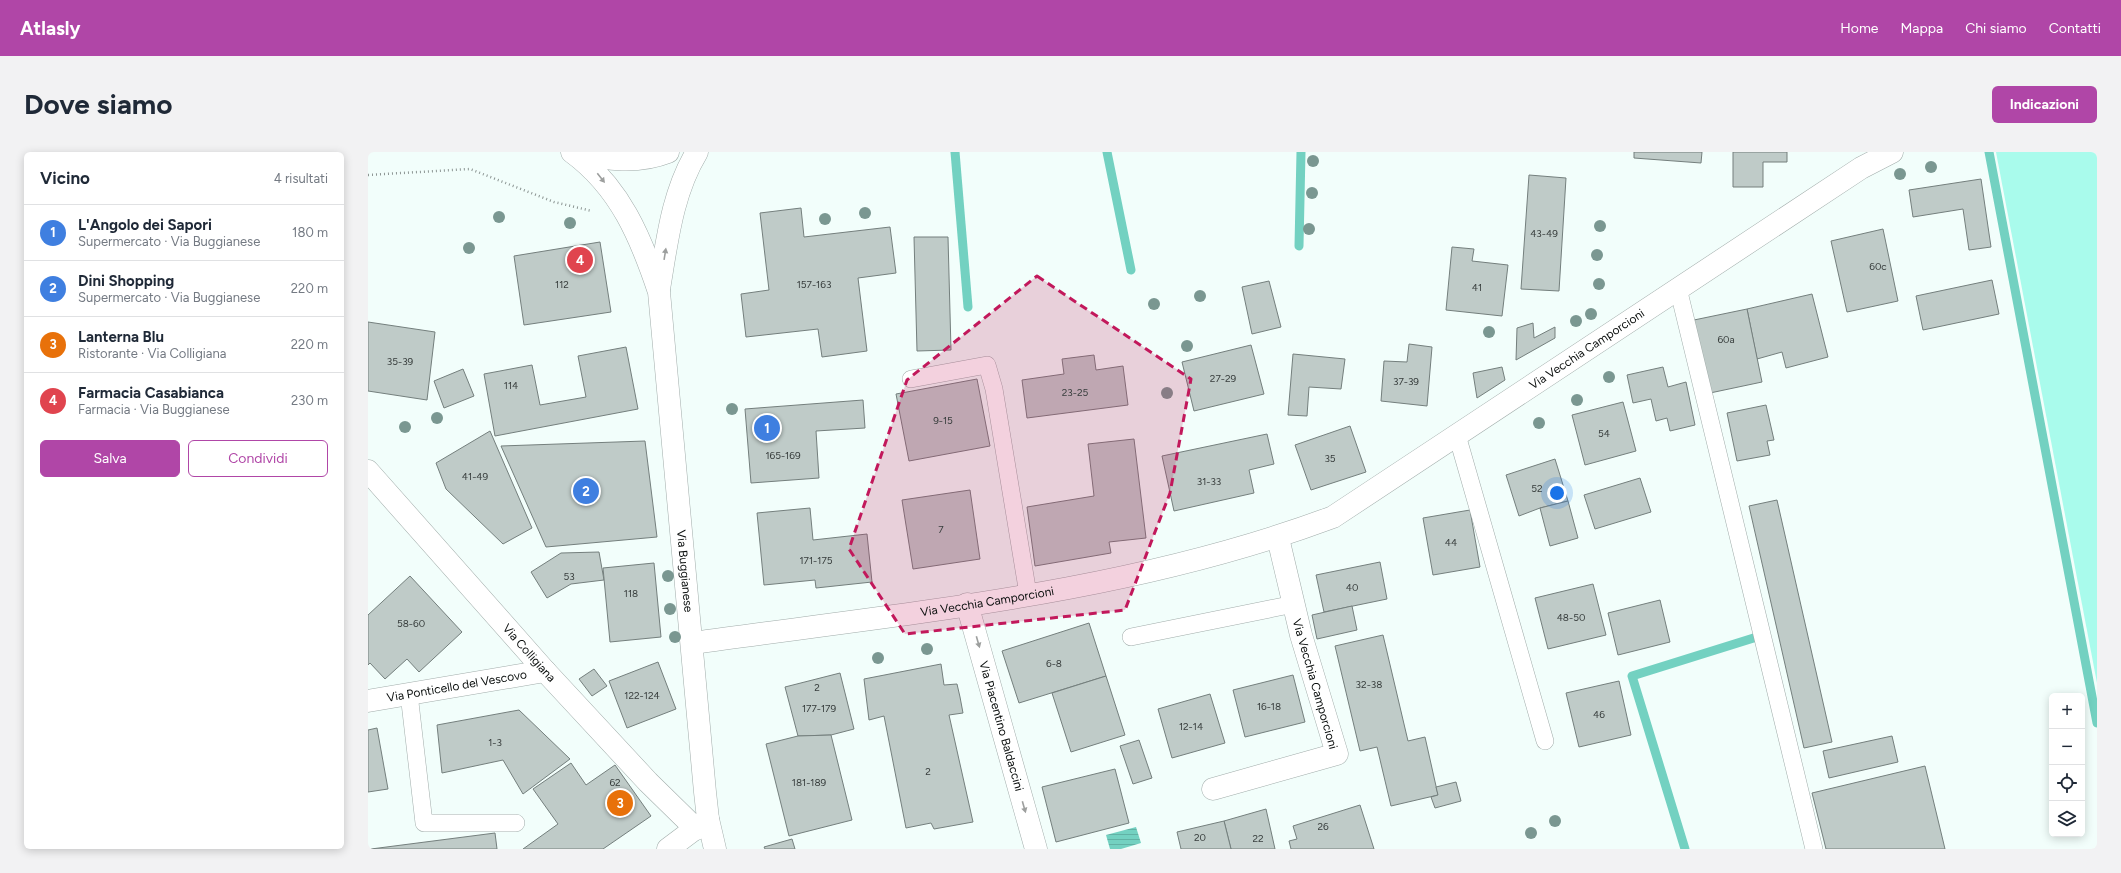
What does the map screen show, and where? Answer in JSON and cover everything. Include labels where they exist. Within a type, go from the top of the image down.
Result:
[{"type":"street","points":[[572,152],[596,172],[631,222],[640,237],[659,292]]},
{"type":"street","points":[[576,152],[619,160],[642,159],[668,152]]},
{"type":"street","points":[[659,292],[676,200],[686,173],[697,152]]},
{"type":"street","name":"Via Vecchia Camporcioni","points":[[693,643],[967,604],[1096,583],[1278,538],[1333,517],[1861,168],[1892,152]]},
{"type":"street","name":"Via Buggianese","points":[[659,292],[693,643],[702,824],[715,849]]},
{"type":"street","name":"Via Colligiana","points":[[368,471],[545,671],[648,782],[702,824]]},
{"type":"street","name":"Via Vecchia Camporcioni","points":[[1213,789],[1337,754],[1301,635],[1278,538]]},
{"type":"street","name":"Via Piacentino Baldaccini","points":[[967,604],[1036,849]]},
{"type":"street","name":"Via Ponticello del Vescovo","points":[[368,701],[545,671]]},
{"type":"street","points":[[668,849],[702,824]]},
{"type":"lane","points":[[1678,288],[1814,849]]},
{"type":"lane","points":[[911,379],[987,364],[994,389],[1028,594]]},
{"type":"lane","points":[[1457,435],[1545,741]]},
{"type":"lane","points":[[1131,637],[1294,604]]},
{"type":"lane","points":[[409,694],[424,823],[516,823]]},
{"type":"path","points":[[368,175],[470,169],[554,202],[599,212]]},
{"type":"highlighted area","points":[[1037,276],[1191,379],[1170,493],[1125,610],[905,634],[849,549],[907,380]]},
{"type":"shaded area","points":[[1996,152],[2097,152],[2097,683]]},
{"type":"shaded area","points":[[1136,827],[1141,843],[1121,849],[1110,849],[1106,835]]},
{"type":"building","points":[[1634,152],[1702,152],[1701,163],[1634,158]]},
{"type":"building","points":[[1733,152],[1787,152],[1787,162],[1763,162],[1763,187],[1733,187]]},
{"type":"building","points":[[1529,175],[1566,178],[1559,291],[1521,289]]},
{"type":"building","points":[[1981,179],[1991,247],[1969,250],[1963,209],[1913,217],[1909,190]]},
{"type":"building","points":[[801,208],[804,237],[890,227],[896,273],[858,278],[867,351],[822,357],[818,329],[746,337],[741,294],[769,290],[760,213]]},
{"type":"building","points":[[1883,229],[1898,301],[1847,312],[1831,241]]},
{"type":"building","points":[[914,237],[948,237],[951,350],[917,351]]},
{"type":"building","points":[[600,242],[611,312],[524,325],[514,256]]},
{"type":"building","points":[[1452,247],[1474,249],[1472,261],[1508,265],[1502,316],[1446,310]]},
{"type":"building","points":[[1992,280],[1999,314],[1923,330],[1916,296]]},
{"type":"building","points":[[1269,281],[1281,327],[1252,334],[1242,287]]},
{"type":"building","points":[[1812,294],[1828,357],[1786,368],[1782,352],[1757,359],[1747,309]]},
{"type":"building","points":[[1747,309],[1762,382],[1710,393],[1694,320]]},
{"type":"building","points":[[368,322],[435,332],[427,400],[368,391]]},
{"type":"building","points":[[1533,323],[1534,338],[1555,327],[1555,338],[1516,360],[1517,328]]},
{"type":"building","points":[[1409,344],[1432,347],[1427,406],[1381,401],[1384,361],[1407,362]]},
{"type":"building","points":[[1251,345],[1264,394],[1194,411],[1182,362]]},
{"type":"building","points":[[626,347],[638,409],[495,436],[484,374],[532,365],[540,405],[586,397],[578,356]]},
{"type":"building","points":[[1293,354],[1345,359],[1341,389],[1309,387],[1307,416],[1288,415]]},
{"type":"building","points":[[1094,355],[1096,370],[1123,366],[1128,405],[1027,418],[1022,380],[1064,374],[1062,359]]},
{"type":"building","points":[[1502,367],[1505,380],[1477,398],[1473,373]]},
{"type":"building","points":[[1663,367],[1668,387],[1686,382],[1695,425],[1670,431],[1667,418],[1656,421],[1651,399],[1633,403],[1627,375]]},
{"type":"building","points":[[463,369],[474,396],[444,408],[434,381]]},
{"type":"building","points":[[977,379],[990,446],[909,461],[896,394]]},
{"type":"building","points":[[863,400],[865,428],[816,431],[819,478],[751,483],[745,409]]},
{"type":"building","points":[[1623,402],[1636,451],[1585,465],[1572,415]]},
{"type":"building","points":[[1766,405],[1774,440],[1767,441],[1770,455],[1737,461],[1727,413]]},
{"type":"building","points":[[1350,426],[1366,472],[1311,490],[1295,445]]},
{"type":"building","points":[[490,431],[532,528],[503,544],[446,489],[436,463]]},
{"type":"building","points":[[1267,434],[1274,464],[1249,470],[1254,493],[1174,511],[1162,456]]},
{"type":"building","points":[[1134,439],[1146,538],[1109,542],[1111,553],[1035,566],[1027,507],[1094,496],[1088,444]]},
{"type":"building","points":[[645,441],[657,537],[546,547],[501,446]]},
{"type":"building","points":[[1555,459],[1568,501],[1540,508],[1519,516],[1506,475]]},
{"type":"building","points":[[1640,478],[1651,512],[1595,529],[1584,495]]},
{"type":"building","points":[[970,490],[980,559],[913,569],[902,500]]},
{"type":"building","points":[[1777,500],[1832,742],[1804,748],[1749,506]]},
{"type":"building","points":[[1568,501],[1578,538],[1550,546],[1540,508]]},
{"type":"building","points":[[810,508],[813,540],[867,534],[872,582],[816,588],[815,580],[764,585],[757,513]]},
{"type":"building","points":[[1470,510],[1480,567],[1433,575],[1423,518]]},
{"type":"building","points":[[599,552],[604,580],[571,584],[547,598],[531,572],[561,553]]},
{"type":"building","points":[[1380,562],[1387,599],[1324,612],[1316,575]]},
{"type":"building","points":[[654,563],[661,637],[610,642],[603,568]]},
{"type":"building","points":[[410,576],[462,632],[419,672],[407,659],[385,679],[370,663],[368,665],[368,615]]},
{"type":"building","points":[[1593,584],[1606,635],[1548,649],[1535,598]]},
{"type":"building","points":[[1660,600],[1670,642],[1618,655],[1608,613]]},
{"type":"building","points":[[1352,606],[1357,630],[1317,639],[1312,615]]},
{"type":"building","points":[[1089,623],[1106,676],[1019,703],[1002,651]]},
{"type":"building","points":[[1383,635],[1408,741],[1425,737],[1438,795],[1391,806],[1377,747],[1360,751],[1335,646]]},
{"type":"building","points":[[658,662],[676,709],[627,728],[609,681]]},
{"type":"building","points":[[941,664],[944,685],[957,684],[960,697],[963,713],[949,715],[973,822],[934,829],[931,823],[906,828],[884,716],[869,720],[864,679]]},
{"type":"building","points":[[594,669],[607,686],[592,696],[579,679]]},
{"type":"building","points":[[840,673],[854,729],[831,735],[798,736],[785,687]]},
{"type":"building","points":[[1293,675],[1305,722],[1245,737],[1233,690]]},
{"type":"building","points":[[1106,676],[1125,735],[1071,752],[1052,693]]},
{"type":"building","points":[[1619,681],[1631,735],[1579,747],[1566,693]]},
{"type":"building","points":[[1210,694],[1225,743],[1172,758],[1158,709]]},
{"type":"building","points":[[519,710],[570,759],[523,794],[503,760],[442,773],[437,725]]},
{"type":"building","points":[[377,728],[388,789],[368,792],[368,730]]},
{"type":"building","points":[[831,735],[852,820],[789,836],[766,744],[798,736]]},
{"type":"building","points":[[1892,736],[1898,762],[1829,778],[1823,751]]},
{"type":"building","points":[[1139,740],[1152,778],[1133,784],[1120,746]]},
{"type":"building","points":[[571,763],[586,785],[615,765],[651,816],[603,849],[523,849],[558,824],[533,789]]},
{"type":"building","points":[[1925,766],[1945,849],[1826,849],[1812,793]]},
{"type":"building","points":[[1115,769],[1129,823],[1056,842],[1042,787]]},
{"type":"building","points":[[1456,782],[1461,801],[1435,808],[1431,797],[1438,795],[1436,787]]},
{"type":"building","points":[[1360,805],[1374,849],[1291,849],[1289,841],[1297,839],[1293,826]]},
{"type":"building","points":[[1266,809],[1275,849],[1231,849],[1224,821]]},
{"type":"building","points":[[1224,821],[1231,849],[1181,849],[1177,832]]},
{"type":"building","points":[[495,833],[497,849],[371,849]]},
{"type":"building","points":[[792,839],[795,849],[765,849],[764,847]]},
{"type":"waterway","points":[[955,152],[968,307]]},
{"type":"waterway","points":[[1107,152],[1131,270]]},
{"type":"waterway","points":[[1299,246],[1301,152]]},
{"type":"waterway","points":[[1989,152],[2097,723]]},
{"type":"waterway","points":[[1685,849],[1632,676],[1760,636]]},
{"type":"place","name":"Farmacia Casabianca","points":[[580,260]]},
{"type":"place","name":"L'Angolo dei Sapori","points":[[767,428]]},
{"type":"place","name":"Dini Shopping","points":[[586,491]]},
{"type":"place","name":"Lanterna Blu","points":[[620,803]]}]
